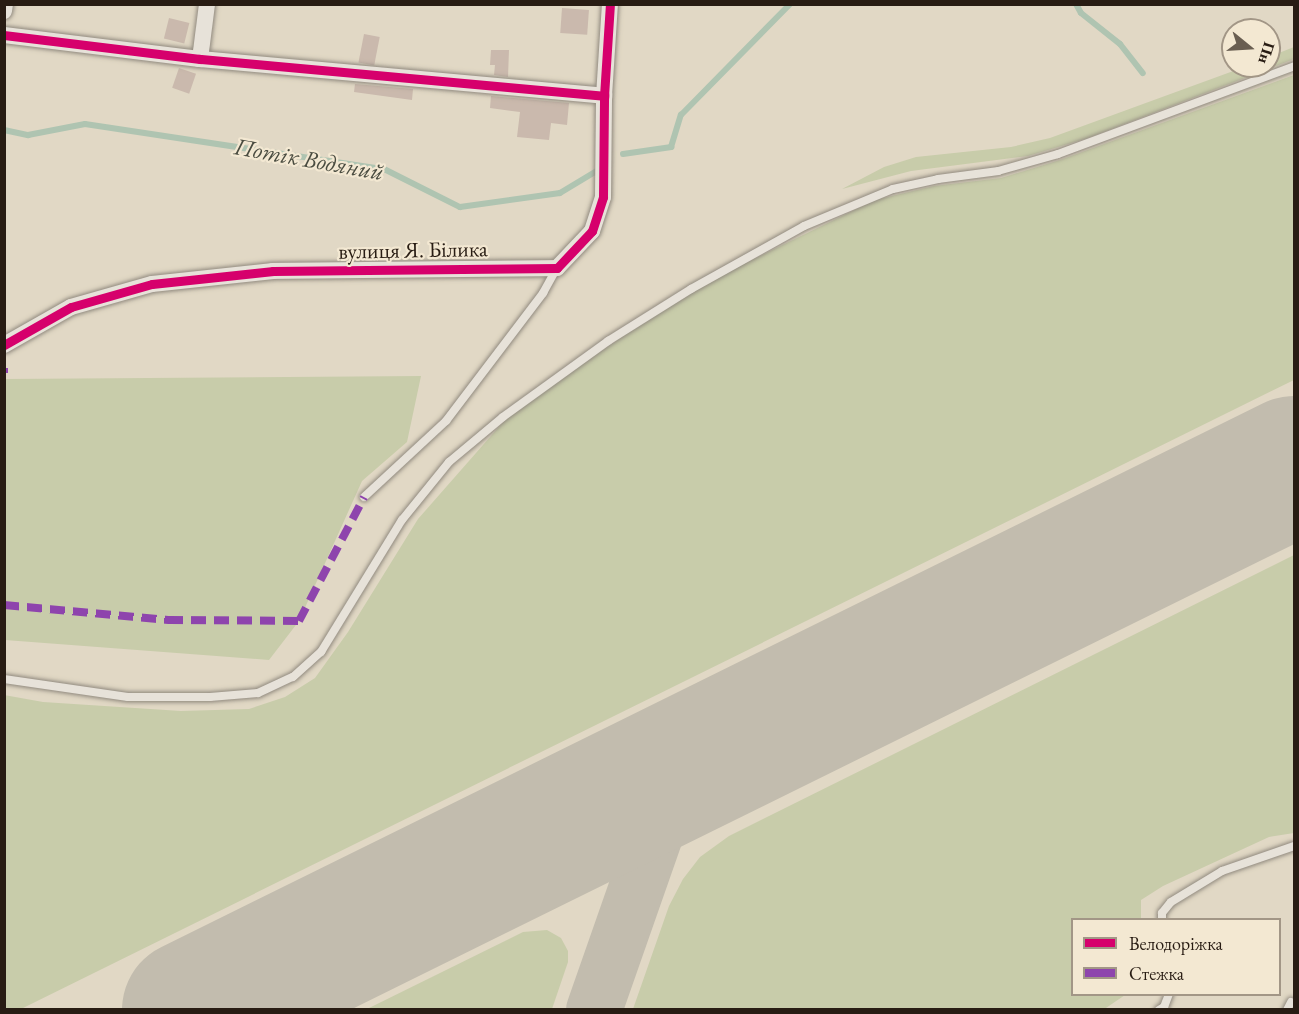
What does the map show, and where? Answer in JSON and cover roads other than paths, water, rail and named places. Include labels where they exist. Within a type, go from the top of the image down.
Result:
[{"type":"street","points":[[4,11],[5,4]]},
{"type":"street","points":[[200,59],[207,4]]},
{"type":"street","points":[[557,268],[591,231],[603,197],[604,96],[610,4]]},
{"type":"street","points":[[4,34],[200,59],[604,96]]},
{"type":"street","name":"вулиця Я. Білика","points":[[4,345],[70,307],[152,284],[273,271],[557,268]]},
{"type":"lane","points":[[4,679],[128,697],[210,697],[258,693],[293,677],[321,652],[402,520],[449,462],[503,417],[608,341],[691,289],[804,226],[892,189],[938,178],[998,171],[1058,154],[1294,66]]},
{"type":"lane","points":[[364,497],[446,421],[543,293],[557,268]]},
{"type":"lane","points":[[1162,918],[1162,913],[1171,902],[1222,871],[1294,846]]},
{"type":"lane","points":[[1159,1010],[1164,1007],[1168,996]]},
{"type":"waterway","name":"Потік Водяний","points":[[623,154],[671,147],[681,115],[790,4]]},
{"type":"waterway","points":[[1076,4],[1081,13],[1120,44],[1143,73]]},
{"type":"waterway","name":"Потік Водяний","points":[[4,130],[28,135],[85,124],[384,169],[460,207],[560,193],[600,169]]}]
